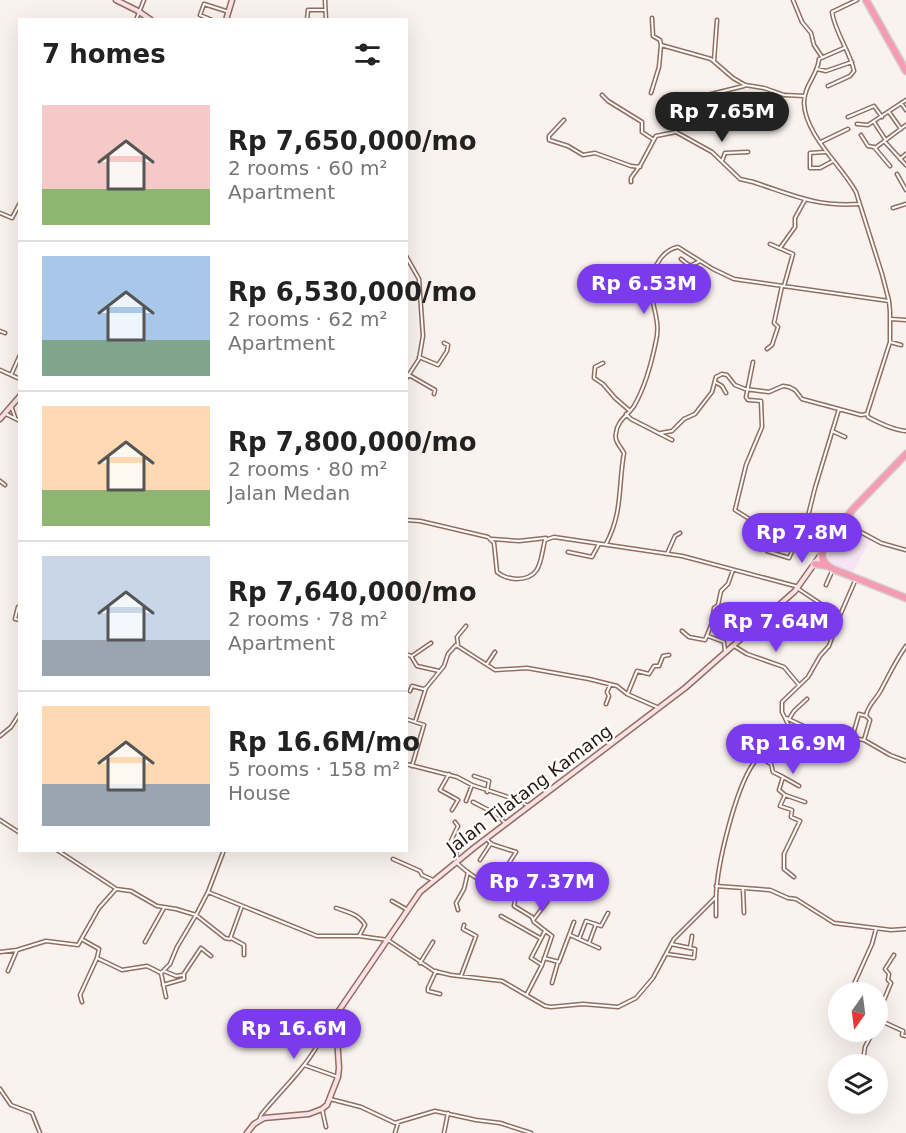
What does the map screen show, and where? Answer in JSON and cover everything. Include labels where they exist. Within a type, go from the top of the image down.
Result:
[{"type":"highway","points":[[866,0],[905,67]]},
{"type":"highway","points":[[831,568],[824,561],[822,553],[828,542],[861,499],[906,454]]},
{"type":"highway","points":[[815,564],[831,568],[906,598]]},
{"type":"street","points":[[116,0],[148,18]]},
{"type":"street","points":[[136,18],[144,0]]},
{"type":"street","points":[[227,18],[232,0]]},
{"type":"street","points":[[326,18],[325,0],[330,0]]},
{"type":"street","points":[[793,0],[801,22],[810,33],[822,57]]},
{"type":"street","points":[[828,86],[850,76],[854,70],[832,13],[857,0]]},
{"type":"street","points":[[207,18],[200,15],[204,4],[229,12]]},
{"type":"street","points":[[307,18],[309,9],[325,10]]},
{"type":"street","points":[[651,93],[659,67],[661,45],[660,40],[653,36],[652,18]]},
{"type":"street","points":[[714,61],[717,20]]},
{"type":"street","points":[[661,45],[714,61],[745,86]]},
{"type":"street","points":[[844,48],[819,60],[818,69],[809,81],[804,103],[808,118],[825,152],[851,183],[860,204],[890,301],[890,342],[867,414]]},
{"type":"street","points":[[818,69],[825,71],[852,62]]},
{"type":"street","points":[[676,132],[676,126],[681,117],[695,98],[745,86],[805,96]]},
{"type":"street","points":[[602,95],[642,122],[642,132],[654,140]]},
{"type":"street","points":[[857,124],[867,125],[906,100]]},
{"type":"street","points":[[902,103],[906,110]]},
{"type":"street","points":[[848,117],[874,106],[882,117]]},
{"type":"street","points":[[889,112],[901,129]]},
{"type":"street","points":[[564,120],[549,140],[568,146],[583,155],[595,153],[631,166],[640,166]]},
{"type":"street","points":[[873,122],[885,141],[906,165]]},
{"type":"street","points":[[875,148],[906,125]]},
{"type":"street","points":[[821,142],[848,129]]},
{"type":"street","points":[[631,182],[631,178],[658,135],[676,132],[712,152],[743,181],[753,182],[805,200],[832,205],[860,204]]},
{"type":"street","points":[[861,135],[868,146],[875,148],[890,166]]},
{"type":"street","points":[[722,161],[724,153],[748,152]]},
{"type":"street","points":[[825,152],[810,153],[810,168],[820,168],[833,161]]},
{"type":"street","points":[[900,159],[906,154]]},
{"type":"street","points":[[897,174],[906,190]]},
{"type":"street","points":[[780,248],[795,227],[795,218],[805,200]]},
{"type":"street","points":[[893,208],[906,204]]},
{"type":"street","points":[[0,213],[11,218],[18,206]]},
{"type":"street","points":[[767,349],[771,348],[778,327],[774,322],[793,254],[770,244]]},
{"type":"street","points":[[606,544],[617,515],[622,492],[621,470],[624,453],[615,434],[618,425],[630,411],[643,386],[657,339],[650,289],[656,265],[663,254],[678,247],[734,279],[890,301]]},
{"type":"street","points":[[681,259],[690,266],[699,261]]},
{"type":"street","points":[[408,260],[418,279],[423,333],[420,357],[409,375],[433,388],[434,394]]},
{"type":"street","points":[[891,319],[906,320]]},
{"type":"street","points":[[0,331],[5,333]]},
{"type":"street","points":[[890,342],[901,345]]},
{"type":"street","points":[[420,357],[438,365],[447,351],[448,345],[444,343]]},
{"type":"street","points":[[11,375],[18,360]]},
{"type":"street","points":[[753,362],[747,390],[748,400],[761,401],[762,427],[746,465],[735,510],[751,520],[802,532],[828,542]]},
{"type":"street","points":[[603,363],[595,367],[593,378],[630,411]]},
{"type":"street","points":[[0,370],[18,378]]},
{"type":"street","points":[[661,433],[672,431],[684,419],[695,414],[712,392],[717,375],[724,374],[735,385],[747,390],[769,392],[789,387],[802,399],[861,415],[867,414]]},
{"type":"street","points":[[715,382],[722,386],[726,393]]},
{"type":"street","points":[[0,419],[18,398]]},
{"type":"street","points":[[11,406],[15,417]]},
{"type":"street","points":[[767,551],[789,558],[802,532],[839,409]]},
{"type":"street","points":[[5,414],[18,419]]},
{"type":"street","points":[[626,414],[631,419],[672,440]]},
{"type":"street","points":[[867,414],[875,421],[900,431],[906,431]]},
{"type":"street","points":[[832,431],[845,437]]},
{"type":"street","points":[[0,481],[5,485]]},
{"type":"street","points":[[408,520],[492,539],[519,541],[548,538],[667,554],[798,588],[839,616]]},
{"type":"street","points":[[844,523],[881,543],[906,550]]},
{"type":"street","points":[[667,554],[675,536],[680,533]]},
{"type":"street","points":[[492,539],[497,572],[516,579],[527,578],[537,572],[548,538]]},
{"type":"street","points":[[568,552],[592,557],[599,544]]},
{"type":"street","points":[[578,550],[581,554]]},
{"type":"street","name":"Jalan Tilatang Kamang","points":[[322,1110],[330,1099],[338,1077],[336,1021],[340,1009],[356,982],[373,963],[406,909],[420,892],[659,708],[726,652],[798,588],[822,553]]},
{"type":"street","points":[[826,585],[831,568]]},
{"type":"street","points":[[682,632],[689,637],[702,640],[708,636],[714,608],[718,605],[722,591],[729,583],[733,570]]},
{"type":"street","points":[[716,916],[716,886],[742,784],[759,757],[789,726],[781,708],[782,702],[807,677],[829,646],[856,578]]},
{"type":"street","points":[[18,607],[15,619],[18,620]]},
{"type":"street","points":[[466,627],[457,637],[458,645],[498,670],[530,669],[610,684],[659,708]]},
{"type":"street","points":[[708,636],[724,642],[726,652]]},
{"type":"street","points":[[411,656],[431,643]]},
{"type":"street","points":[[415,722],[426,688],[444,666],[453,647],[458,645]]},
{"type":"street","points":[[734,645],[747,654],[782,666],[799,685]]},
{"type":"street","points":[[866,716],[871,702],[879,694],[906,646]]},
{"type":"street","points":[[487,664],[495,652]]},
{"type":"street","points":[[408,655],[417,666],[439,671]]},
{"type":"street","points":[[628,694],[637,671],[649,674],[654,666],[659,666],[663,656],[669,655]]},
{"type":"street","points":[[606,704],[610,684]]},
{"type":"street","points":[[410,691],[412,686],[426,688]]},
{"type":"street","points":[[789,719],[807,699]]},
{"type":"street","points":[[852,738],[860,714],[870,720],[864,740]]},
{"type":"street","points":[[0,736],[11,727],[18,716]]},
{"type":"street","points":[[784,717],[812,730],[864,740],[906,761]]},
{"type":"street","points":[[408,720],[424,725],[412,766]]},
{"type":"street","points":[[759,757],[771,764],[773,772],[799,786]]},
{"type":"street","points":[[408,765],[449,774],[487,792],[520,801],[529,807]]},
{"type":"street","points":[[449,774],[440,790],[458,800],[452,810]]},
{"type":"street","points":[[474,776],[489,781],[487,792]]},
{"type":"street","points":[[783,777],[779,790],[785,795],[805,802]]},
{"type":"street","points":[[466,801],[472,785]]},
{"type":"street","points":[[785,795],[780,806],[792,810],[790,817],[800,821],[783,857],[785,870],[794,877]]},
{"type":"street","points":[[473,802],[502,817],[506,824]]},
{"type":"street","points":[[0,820],[18,832]]},
{"type":"street","points":[[455,822],[458,826],[450,843],[458,847],[456,855],[458,861],[468,873],[515,900],[514,906],[534,919],[533,921],[552,938],[542,965],[527,994]]},
{"type":"street","points":[[487,839],[491,843],[516,852],[508,863],[509,867],[489,885]]},
{"type":"street","points":[[480,860],[491,843]]},
{"type":"street","points":[[60,852],[116,889],[131,891],[154,905],[196,915],[225,938],[231,938],[244,945],[244,955]]},
{"type":"street","points":[[166,997],[162,972],[170,964],[177,946],[208,892],[223,852]]},
{"type":"street","points":[[393,859],[420,871],[422,875],[434,881]]},
{"type":"street","points":[[458,910],[456,903],[464,889],[468,873]]},
{"type":"street","points":[[716,886],[770,890],[788,898],[796,898],[834,923],[876,929],[906,929]]},
{"type":"street","points":[[0,952],[17,950],[46,940],[78,945],[83,940],[99,908],[116,889]]},
{"type":"street","points":[[743,889],[744,913]]},
{"type":"street","points":[[208,892],[317,936],[388,939],[420,963],[436,971],[502,981],[549,1007],[583,1004],[618,1007],[637,997],[653,978],[671,944],[716,897]]},
{"type":"street","points":[[392,901],[406,909]]},
{"type":"street","points":[[534,919],[547,902]]},
{"type":"street","points":[[231,938],[242,906]]},
{"type":"street","points":[[145,942],[164,908]]},
{"type":"street","points":[[336,908],[363,920],[365,925],[359,936]]},
{"type":"street","points":[[579,939],[586,921],[602,925],[608,913]]},
{"type":"street","points":[[501,916],[540,938]]},
{"type":"street","points":[[552,983],[574,922]]},
{"type":"street","points":[[589,943],[596,924]]},
{"type":"street","points":[[461,976],[476,936],[463,929],[465,925]]},
{"type":"street","points":[[855,982],[872,944],[876,929]]},
{"type":"street","points":[[542,965],[531,958],[545,931]]},
{"type":"street","points":[[570,935],[600,948]]},
{"type":"street","points":[[690,948],[693,936]]},
{"type":"street","points":[[82,1002],[80,995],[99,949],[83,940]]},
{"type":"street","points":[[420,963],[433,942]]},
{"type":"street","points":[[667,954],[693,959],[696,951],[671,944]]},
{"type":"street","points":[[163,985],[184,979],[184,975],[200,948],[212,956]]},
{"type":"street","points":[[8,971],[17,950]]},
{"type":"street","points":[[888,990],[891,983],[885,969],[894,955]]},
{"type":"street","points":[[97,958],[122,970],[147,966],[176,976],[184,975]]},
{"type":"street","points":[[544,958],[558,962]]},
{"type":"street","points":[[436,971],[428,991],[440,994]]},
{"type":"street","points":[[247,1133],[303,1064],[323,1036],[328,1020],[336,1021]]},
{"type":"street","points":[[888,1024],[903,1031],[902,1035],[906,1036]]},
{"type":"street","points":[[303,1064],[338,1077]]},
{"type":"street","points":[[1,1092],[11,1105],[32,1113],[40,1133]]},
{"type":"street","points":[[330,1099],[362,1107],[392,1122],[398,1123],[430,1111],[500,1123],[531,1133]]},
{"type":"street","points":[[259,1121],[322,1110],[326,1127]]},
{"type":"street","points":[[444,1133],[448,1113]]},
{"type":"street","points":[[395,1133],[398,1123]]},
{"type":"shaded area","points":[[845,525],[871,539],[852,573],[832,566],[827,558]]}]
